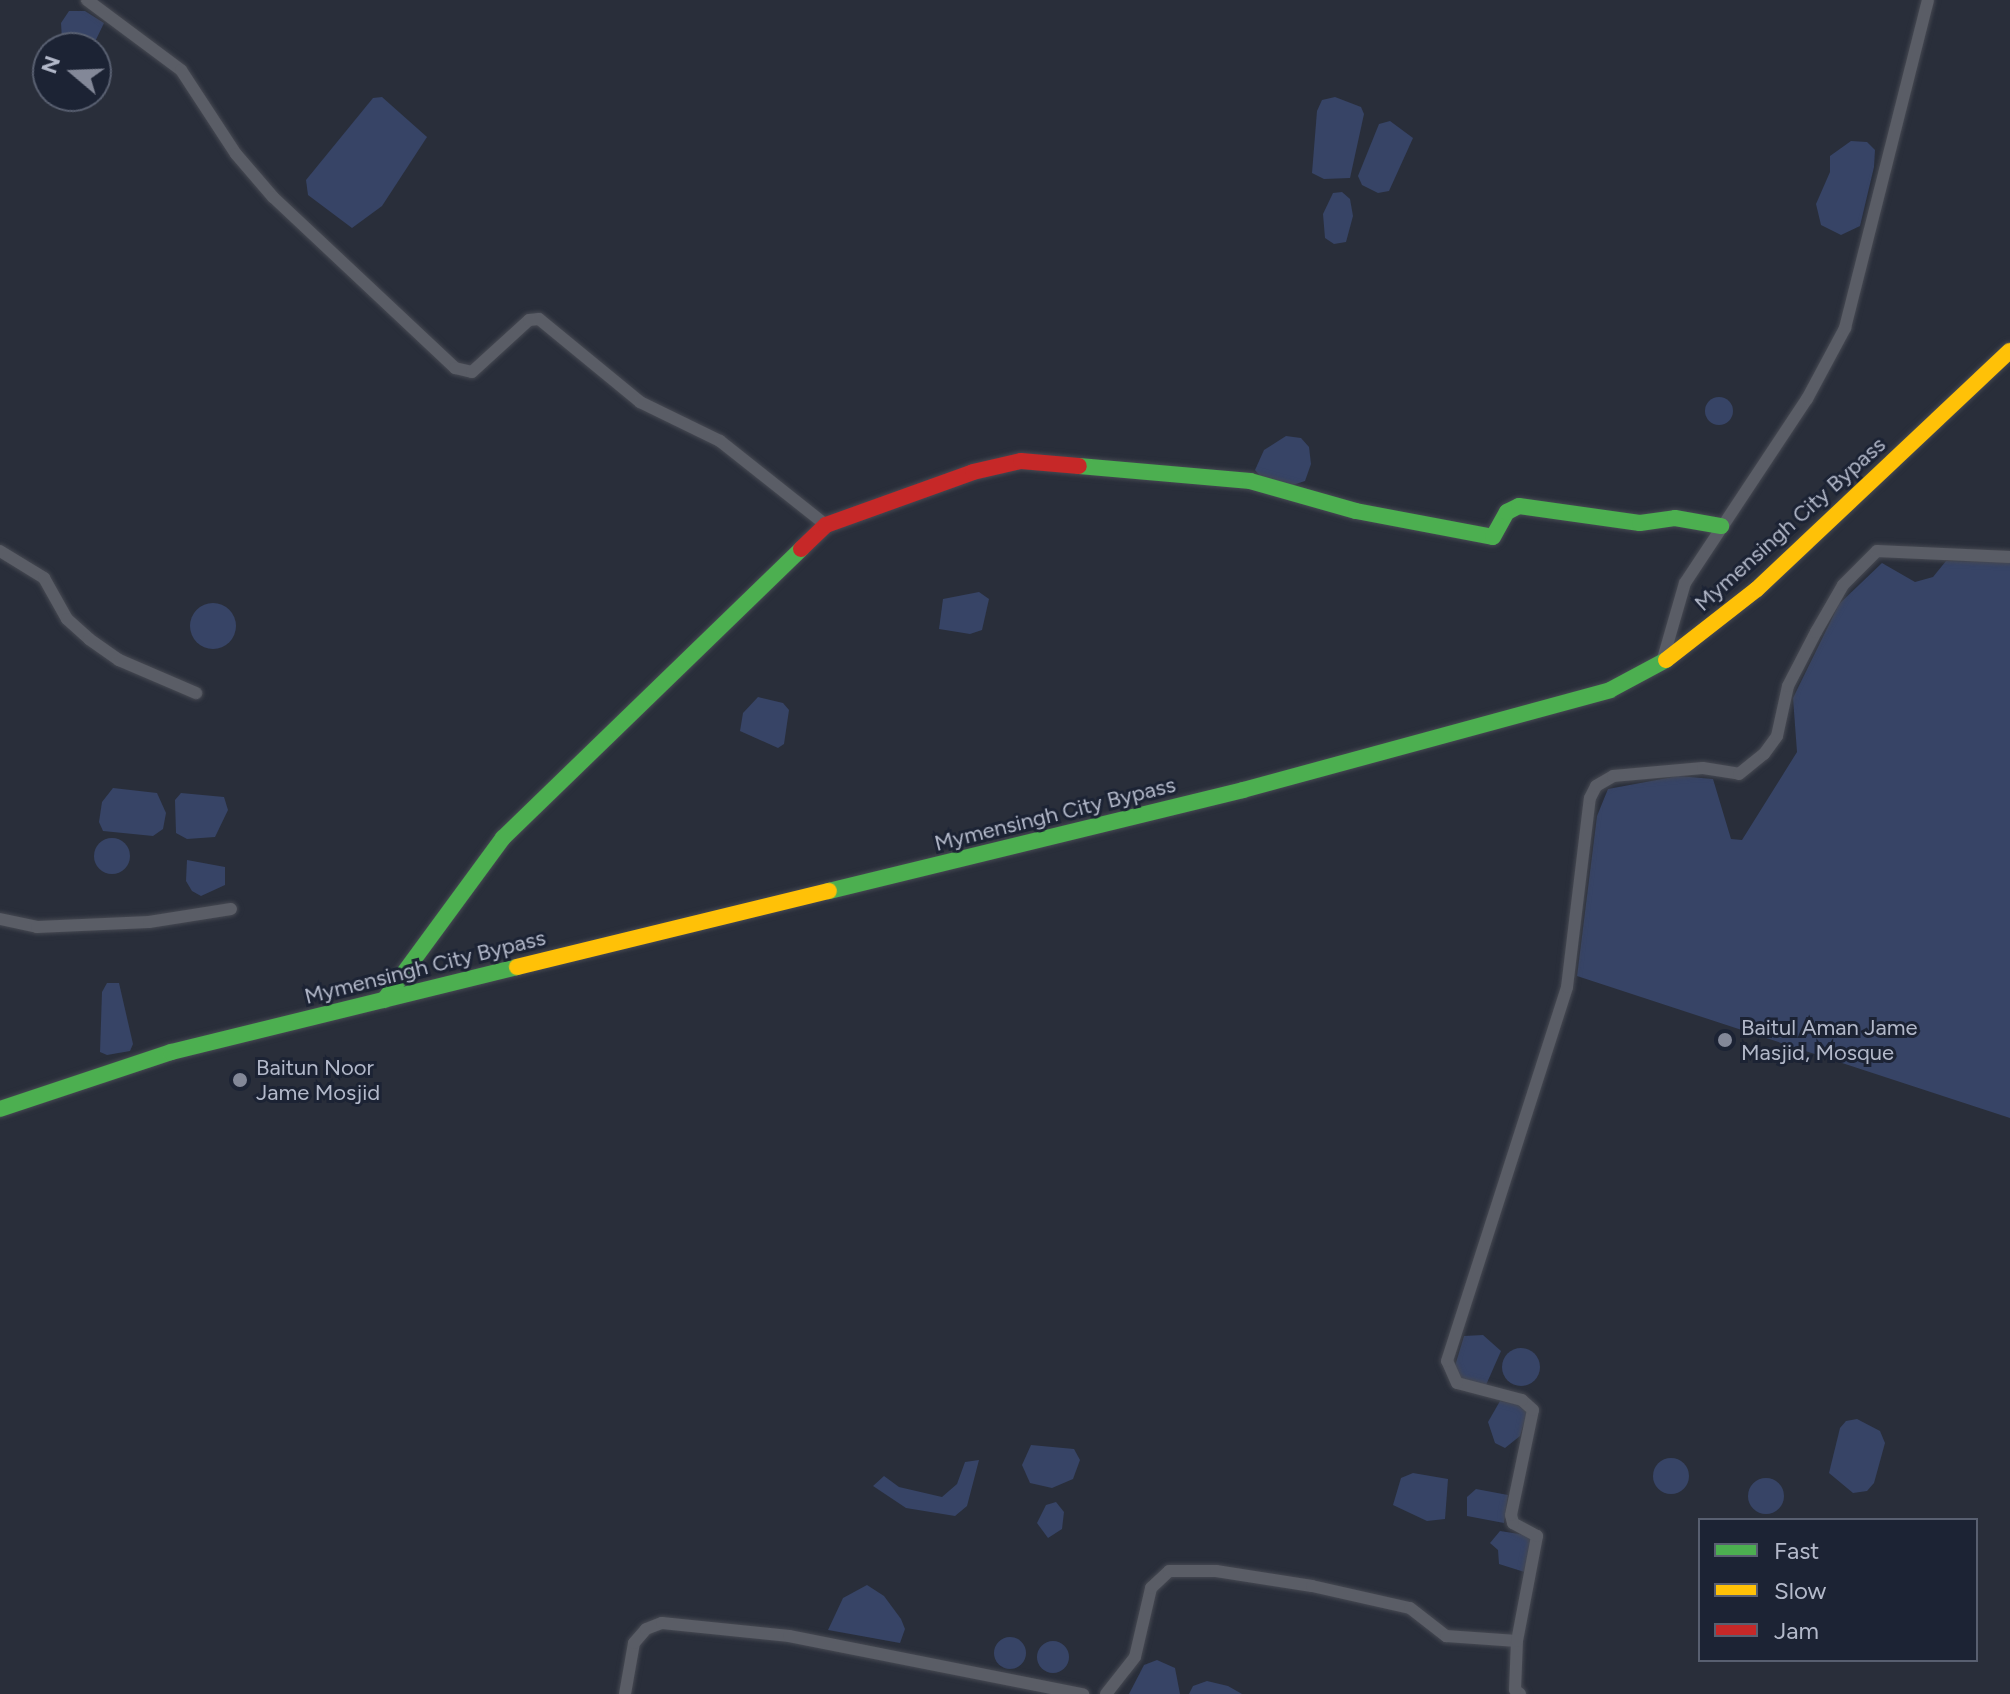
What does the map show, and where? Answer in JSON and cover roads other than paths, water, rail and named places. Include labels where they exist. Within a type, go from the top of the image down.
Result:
[{"type":"main road","name":"Mymensingh City Bypass","points":[[0,1109],[171,1052],[1465,733],[1610,690],[1663,662],[1757,589],[2010,351]]},
{"type":"main road","points":[[384,1000],[503,838],[826,525],[1021,461],[1250,481],[1356,511],[1493,537],[1507,512],[1519,506],[1640,523],[1675,518],[1721,526]]},
{"type":"street","points":[[87,0],[181,70],[236,154],[273,197],[455,368],[472,372],[529,320],[539,319],[640,402],[720,441],[826,525]]},
{"type":"street","points":[[1663,662],[1685,583],[1807,399],[1845,328],[1928,0]]},
{"type":"street","points":[[0,551],[44,578],[67,619],[89,639],[119,660],[196,693]]},
{"type":"street","points":[[1520,1694],[1515,1690],[1517,1641],[1537,1536],[1513,1523],[1511,1515],[1533,1410],[1522,1400],[1457,1383],[1447,1361],[1567,987],[1596,786],[1613,776],[1703,768],[1739,774],[1764,754],[1777,736],[1788,686],[1816,632],[1843,585],[1877,551],[2010,557]]},
{"type":"street","points":[[0,919],[22,928],[149,922],[231,909]]},
{"type":"street","points":[[1106,1694],[1135,1657],[1151,1588],[1169,1571],[1216,1571],[1312,1586],[1410,1608],[1446,1636],[1517,1641]]},
{"type":"street","points":[[625,1694],[634,1643],[646,1629],[662,1623],[819,1641],[1083,1694]]},
{"type":"water","points":[[69,11],[85,11],[104,23],[100,32],[62,32],[61,23]]},
{"type":"water","points":[[382,97],[427,137],[382,206],[352,228],[308,195],[306,180],[373,98]]},
{"type":"water","points":[[1335,97],[1361,107],[1364,114],[1350,178],[1324,179],[1312,173],[1317,111],[1322,100]]},
{"type":"water","points":[[1390,121],[1413,138],[1389,191],[1378,193],[1362,185],[1358,176],[1379,124]]},
{"type":"water","points":[[1851,141],[1867,142],[1875,150],[1874,167],[1860,226],[1841,235],[1821,225],[1816,204],[1830,172],[1830,156]]},
{"type":"water","points":[[1342,192],[1350,199],[1353,216],[1346,242],[1334,244],[1325,238],[1323,214],[1333,193]]},
{"type":"water","points":[[1719,397],[1729,401],[1733,411],[1729,421],[1719,425],[1709,421],[1705,411],[1709,401]]},
{"type":"water","points":[[1286,436],[1301,438],[1309,447],[1311,464],[1305,481],[1290,486],[1261,477],[1255,470],[1264,450]]},
{"type":"water","points":[[1946,561],[2010,562],[2010,1118],[1577,976],[1597,816],[1608,789],[1678,776],[1713,779],[1731,839],[1742,840],[1797,752],[1793,698],[1839,604],[1882,563],[1915,582],[1933,577]]},
{"type":"water","points":[[979,592],[989,599],[982,630],[970,634],[939,629],[943,599]]},
{"type":"water","points":[[213,603],[229,610],[236,626],[229,642],[213,649],[197,642],[190,626],[197,610]]},
{"type":"water","points":[[758,697],[783,703],[789,710],[784,744],[778,748],[740,731],[743,713]]},
{"type":"water","points":[[113,788],[157,793],[166,813],[163,829],[153,836],[103,831],[99,822],[102,802]]},
{"type":"water","points":[[181,793],[224,797],[228,810],[215,837],[187,839],[176,833],[175,800]]},
{"type":"water","points":[[112,838],[124,844],[130,856],[124,868],[112,874],[100,868],[94,856],[100,844]]},
{"type":"water","points":[[187,860],[225,867],[225,885],[201,896],[192,891],[186,881]]},
{"type":"water","points":[[107,983],[119,983],[133,1044],[130,1051],[107,1055],[100,1052],[102,992]]},
{"type":"water","points":[[1483,1335],[1501,1351],[1486,1385],[1459,1379],[1454,1369],[1464,1336]]},
{"type":"water","points":[[1521,1348],[1535,1353],[1540,1367],[1535,1381],[1521,1386],[1507,1381],[1502,1367],[1507,1353]]},
{"type":"water","points":[[1500,1401],[1517,1404],[1527,1413],[1520,1436],[1505,1448],[1495,1443],[1488,1422]]},
{"type":"water","points":[[1857,1419],[1880,1431],[1885,1443],[1874,1483],[1867,1491],[1853,1493],[1829,1473],[1840,1428],[1846,1421]]},
{"type":"water","points":[[1031,1445],[1074,1449],[1080,1460],[1073,1479],[1052,1488],[1030,1483],[1022,1465]]},
{"type":"water","points":[[1671,1458],[1684,1463],[1689,1476],[1684,1489],[1671,1494],[1658,1489],[1653,1476],[1658,1463]]},
{"type":"water","points":[[979,1460],[967,1506],[955,1516],[906,1508],[873,1486],[884,1476],[899,1487],[942,1497],[957,1484],[965,1462]]},
{"type":"water","points":[[1413,1473],[1448,1479],[1445,1519],[1427,1521],[1393,1505],[1401,1478]]},
{"type":"water","points":[[1766,1478],[1779,1483],[1784,1496],[1779,1509],[1766,1514],[1753,1509],[1748,1496],[1753,1483]]},
{"type":"water","points":[[1476,1489],[1508,1495],[1504,1523],[1467,1516],[1467,1497]]},
{"type":"water","points":[[1056,1502],[1064,1512],[1062,1529],[1048,1538],[1037,1523],[1046,1505]]},
{"type":"water","points":[[1500,1531],[1532,1536],[1528,1573],[1499,1564],[1498,1550],[1490,1543]]},
{"type":"water","points":[[867,1585],[884,1596],[901,1619],[905,1629],[900,1643],[828,1630],[843,1598]]},
{"type":"water","points":[[1010,1637],[1021,1642],[1026,1653],[1021,1664],[1010,1669],[999,1664],[994,1653],[999,1642]]},
{"type":"water","points":[[1053,1641],[1065,1645],[1069,1657],[1065,1669],[1053,1673],[1041,1669],[1037,1657],[1041,1645]]},
{"type":"water","points":[[1157,1660],[1175,1668],[1180,1694],[1129,1694],[1144,1665]]},
{"type":"water","points":[[1207,1681],[1228,1686],[1242,1694],[1189,1694],[1193,1686]]},
{"type":"place","name":"Baitul Aman Jame Masjid, Mosque","points":[[1725,1040]]},
{"type":"place","name":"Baitun Noor Jame Mosjid","points":[[240,1080]]}]
